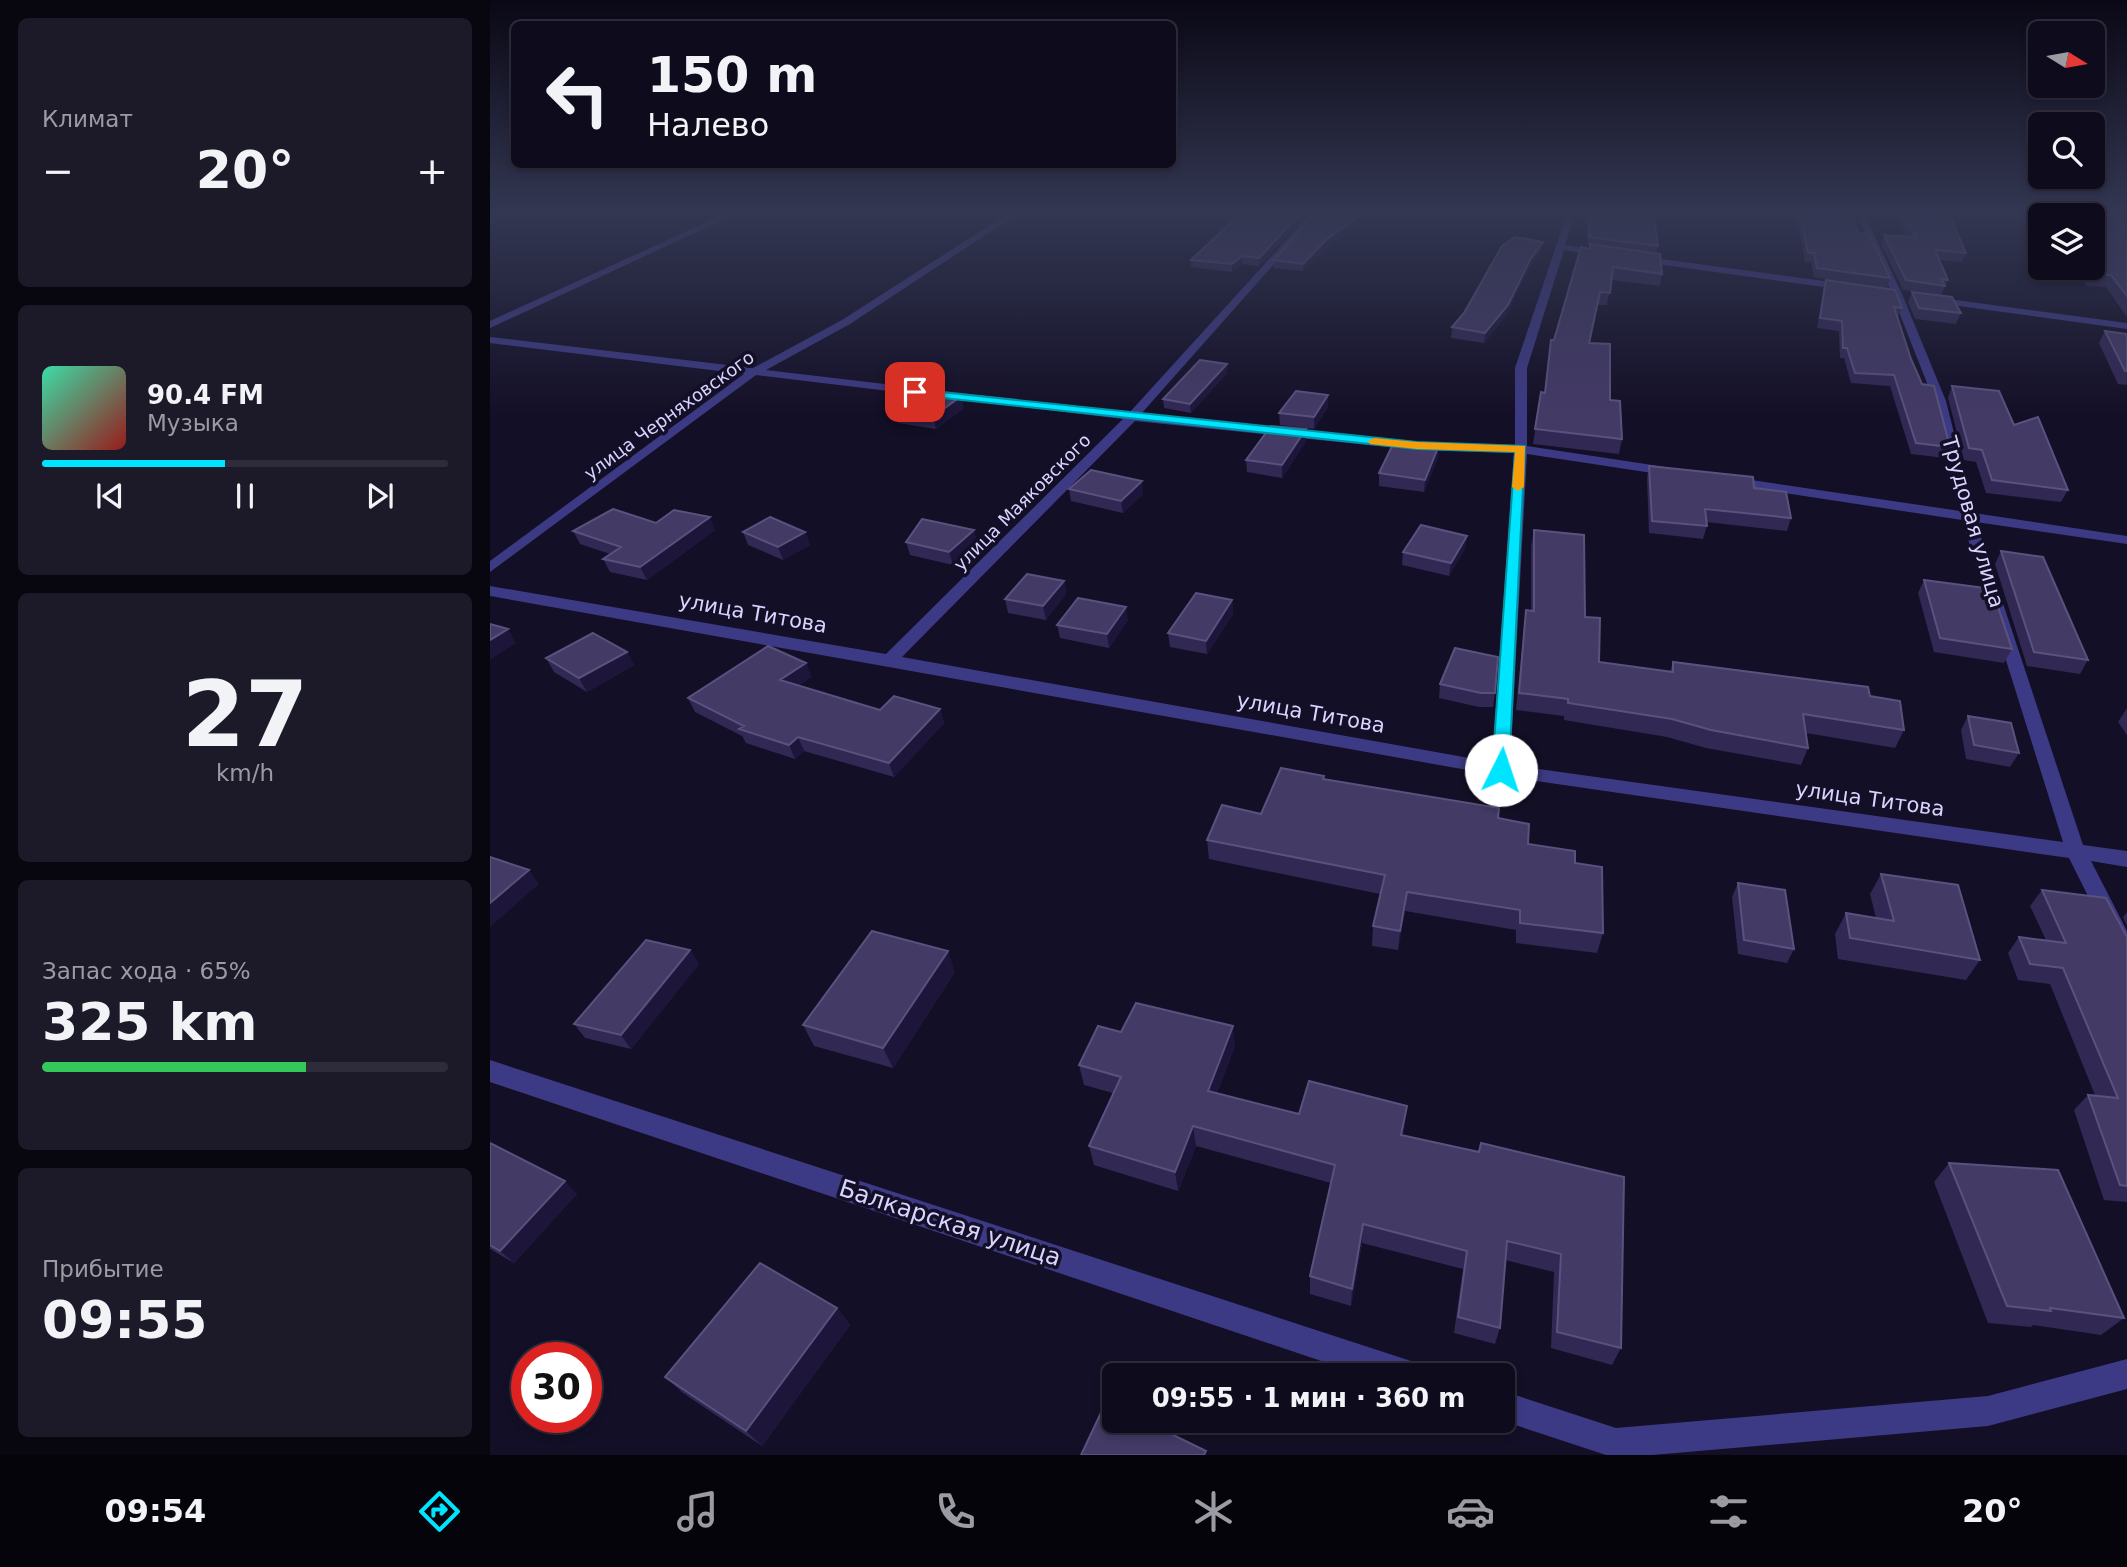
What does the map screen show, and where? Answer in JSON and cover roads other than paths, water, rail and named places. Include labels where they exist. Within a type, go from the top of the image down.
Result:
[{"type":"street","points":[[490,325],[590,279]]},
{"type":"street","name":"улица Черняховского","points":[[490,568],[752,373],[846,323],[914,279]]},
{"type":"street","name":"улица Маяковского","points":[[890,660],[1132,416],[1253,279]]},
{"type":"street","points":[[1501,770],[1521,449],[1521,368],[1551,279]]},
{"type":"street","points":[[1784,279],[1858,289]]},
{"type":"street","name":"Трудовая улица","points":[[1885,279],[1940,401],[1968,517],[2075,850],[2127,952]]},
{"type":"street","points":[[1890,293],[1914,297]]},
{"type":"street","points":[[1928,299],[2127,326]]},
{"type":"street","points":[[490,340],[1132,416],[1417,446],[1521,449],[1683,473]]},
{"type":"street","points":[[1724,480],[2127,540]]},
{"type":"street","name":"улица Титова","points":[[490,591],[1501,770],[2127,859]]},
{"type":"street","name":"Балкарская улица","points":[[490,1071],[1372,1363]]},
{"type":"street","points":[[1515,1411],[1617,1449],[1988,1411],[2127,1374]]}]
